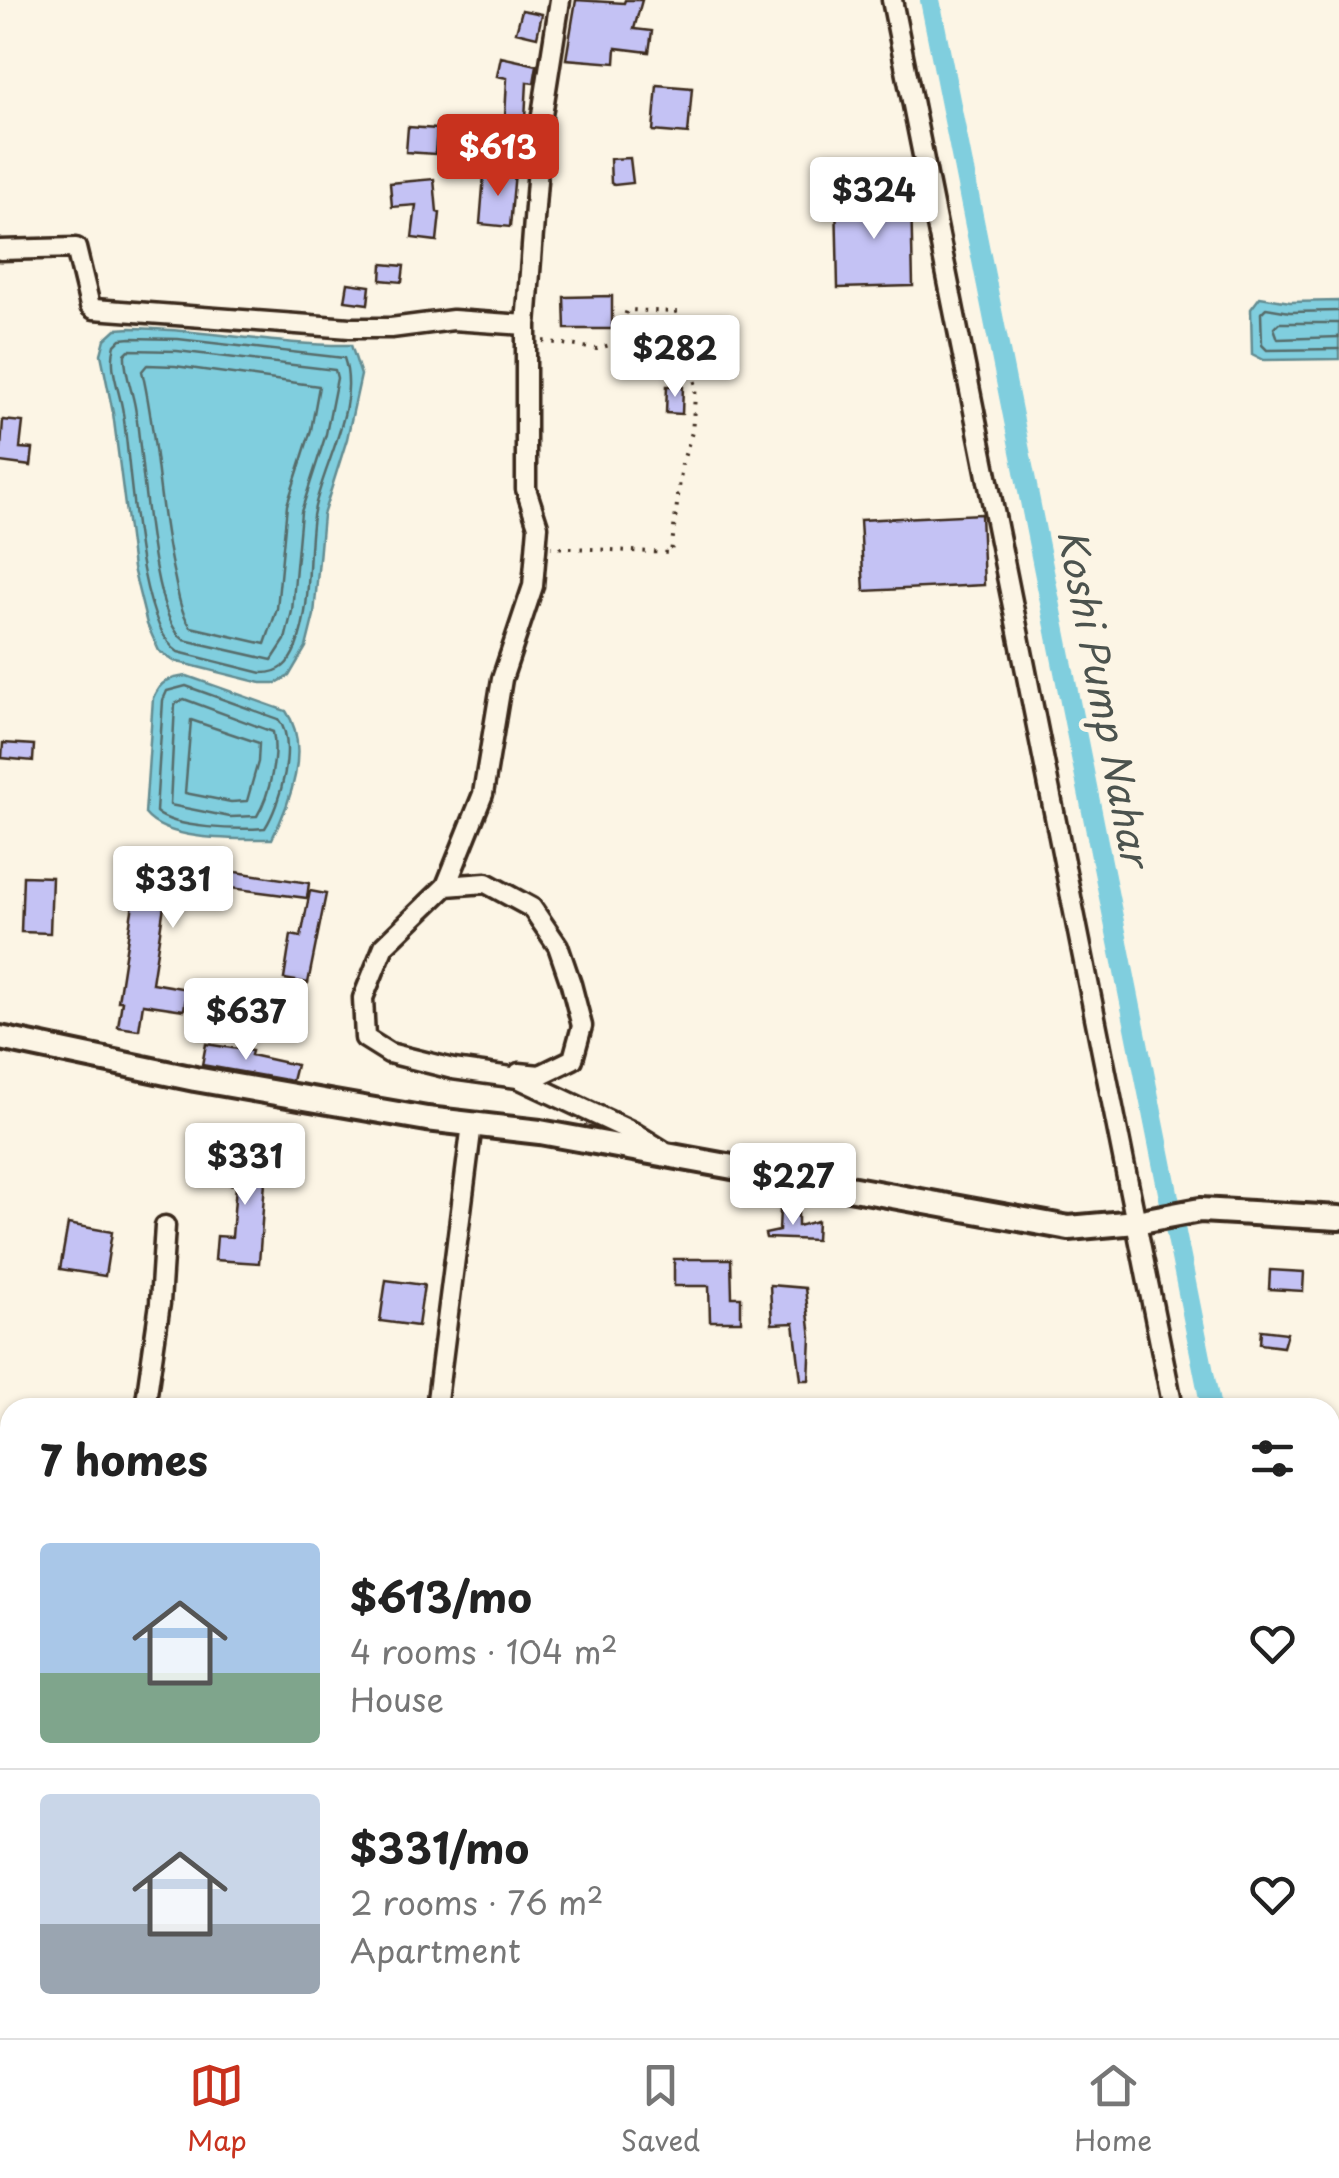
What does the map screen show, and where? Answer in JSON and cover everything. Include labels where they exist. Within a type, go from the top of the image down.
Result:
[{"type":"street","points":[[560,0],[542,114],[526,331],[526,490],[538,526],[533,586],[502,679],[483,794],[446,886],[384,946],[363,998],[365,1038],[389,1053],[518,1078],[633,1132],[671,1156]]},
{"type":"street","points":[[892,0],[1170,1398]]},
{"type":"street","points":[[0,250],[76,248],[94,309],[350,328],[391,328],[453,320],[526,331]]},
{"type":"street","points":[[446,886],[486,883],[532,908],[558,946],[582,1026],[573,1059],[540,1075],[453,1068]]},
{"type":"street","points":[[0,1038],[196,1079],[540,1132],[1069,1228],[1136,1222],[1200,1210],[1339,1218]]},
{"type":"street","points":[[437,1398],[472,1124]]},
{"type":"street","points":[[146,1398],[160,1303],[165,1226]]},
{"type":"path","points":[[526,331],[562,346],[597,349],[616,342],[627,310],[676,312],[677,337],[696,385],[671,553],[536,546]]},
{"type":"water","points":[[1260,297],[1290,302],[1339,301],[1339,359],[1264,360],[1252,354],[1251,309]]},
{"type":"water","points":[[116,329],[351,345],[361,375],[347,439],[323,515],[314,615],[306,647],[289,676],[276,683],[261,683],[174,661],[159,651],[147,624],[133,568],[113,413],[101,354],[105,339]]},
{"type":"water","points":[[187,676],[286,711],[297,741],[297,758],[291,792],[272,839],[186,834],[169,830],[145,814],[153,698],[166,681]]},
{"type":"building","points":[[576,0],[642,0],[634,29],[652,31],[649,52],[616,48],[615,63],[566,59]]},
{"type":"building","points":[[522,10],[542,14],[537,37],[516,32]]},
{"type":"building","points":[[501,57],[537,65],[534,83],[527,82],[525,119],[505,118],[507,78],[497,76]]},
{"type":"building","points":[[657,85],[692,88],[688,134],[653,131]]},
{"type":"building","points":[[408,127],[437,129],[435,154],[406,152]]},
{"type":"building","points":[[482,144],[518,147],[518,162],[481,159]]},
{"type":"building","points":[[630,158],[633,183],[611,183],[610,159]]},
{"type":"building","points":[[515,172],[510,227],[480,224],[484,175]]},
{"type":"building","points":[[434,179],[440,213],[437,241],[412,238],[416,205],[392,207],[390,183]]},
{"type":"building","points":[[911,196],[913,286],[838,288],[836,198]]},
{"type":"building","points":[[382,264],[404,266],[402,282],[381,280]]},
{"type":"building","points":[[348,283],[370,286],[368,304],[345,301]]},
{"type":"building","points":[[612,296],[612,329],[565,329],[564,297]]},
{"type":"building","points":[[667,386],[683,386],[682,414],[666,413]]},
{"type":"building","points":[[3,420],[23,422],[20,448],[33,449],[31,466],[0,462]]},
{"type":"building","points":[[981,514],[984,585],[864,591],[860,520]]},
{"type":"building","points":[[3,743],[34,745],[33,761],[2,758]]},
{"type":"building","points":[[170,862],[309,883],[307,898],[168,880],[152,983],[187,989],[184,1010],[143,1004],[139,1030],[118,1027],[122,1001],[118,1001],[139,865],[169,869]]},
{"type":"building","points":[[23,876],[52,877],[50,933],[21,932]]},
{"type":"building","points":[[310,891],[326,894],[308,983],[284,979],[291,935],[301,937]]},
{"type":"building","points":[[206,1044],[252,1051],[251,1055],[296,1065],[292,1081],[202,1065]]},
{"type":"building","points":[[225,1152],[267,1154],[259,1263],[215,1260],[217,1236],[232,1237],[236,1185],[229,1184],[230,1174],[224,1174]]},
{"type":"building","points":[[780,1209],[798,1210],[798,1226],[817,1221],[816,1240],[766,1238],[765,1234],[779,1231]]},
{"type":"building","points":[[68,1224],[112,1232],[105,1276],[60,1269]]},
{"type":"building","points":[[674,1259],[731,1259],[732,1297],[741,1297],[741,1321],[710,1321],[709,1286],[674,1286]]},
{"type":"building","points":[[1270,1270],[1304,1272],[1303,1291],[1269,1289]]},
{"type":"building","points":[[386,1280],[424,1285],[418,1326],[380,1321]]},
{"type":"building","points":[[770,1285],[805,1288],[811,1337],[809,1380],[801,1380],[794,1323],[772,1324]]},
{"type":"building","points":[[1261,1330],[1287,1333],[1283,1347],[1260,1344]]},
{"type":"waterway","name":"Koshi Pump Nahar","points":[[930,0],[1209,1398]]}]
